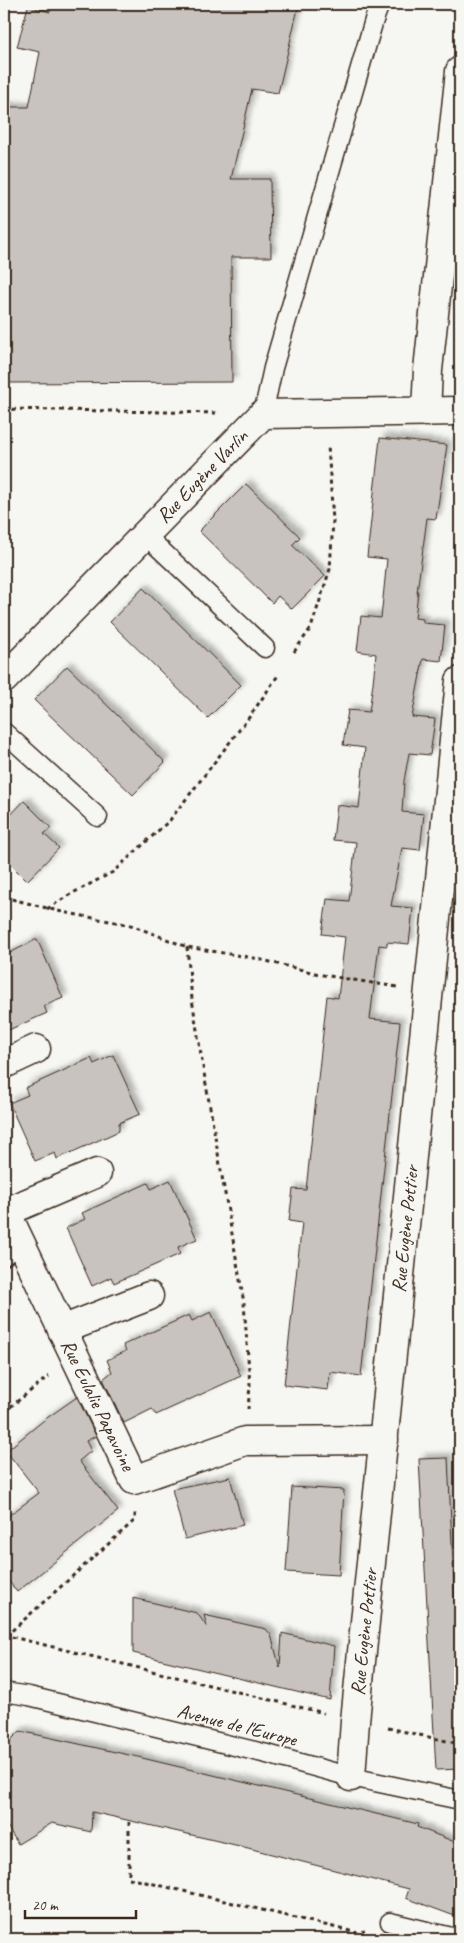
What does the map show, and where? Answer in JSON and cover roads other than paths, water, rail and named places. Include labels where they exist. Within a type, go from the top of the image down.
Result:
[{"type":"street","points":[[426,412],[428,370],[460,72]]},
{"type":"street","name":"Rue Eugène Varlin","points":[[4,679],[263,414],[460,412]]},
{"type":"street","name":"Rue Eugène Pottier","points":[[351,1777],[460,681]]},
{"type":"street","points":[[4,1064],[36,1049]]},
{"type":"street","name":"Rue Eulalie Papavoine","points":[[97,1173],[5,1210],[11,1248],[62,1330],[134,1480],[245,1441],[384,1440]]},
{"type":"street","name":"Rue Eulalie Papavoine","points":[[62,1330],[149,1296]]},
{"type":"lane","points":[[263,414],[273,368],[380,4]]},
{"type":"lane","points":[[145,535],[265,648]]},
{"type":"lane","points":[[4,732],[98,817]]},
{"type":"lane","name":"Avenue de l'Europe","points":[[4,1692],[68,1705],[267,1754],[351,1777],[460,1800]]},
{"type":"lane","points":[[390,1922],[460,1939]]}]
